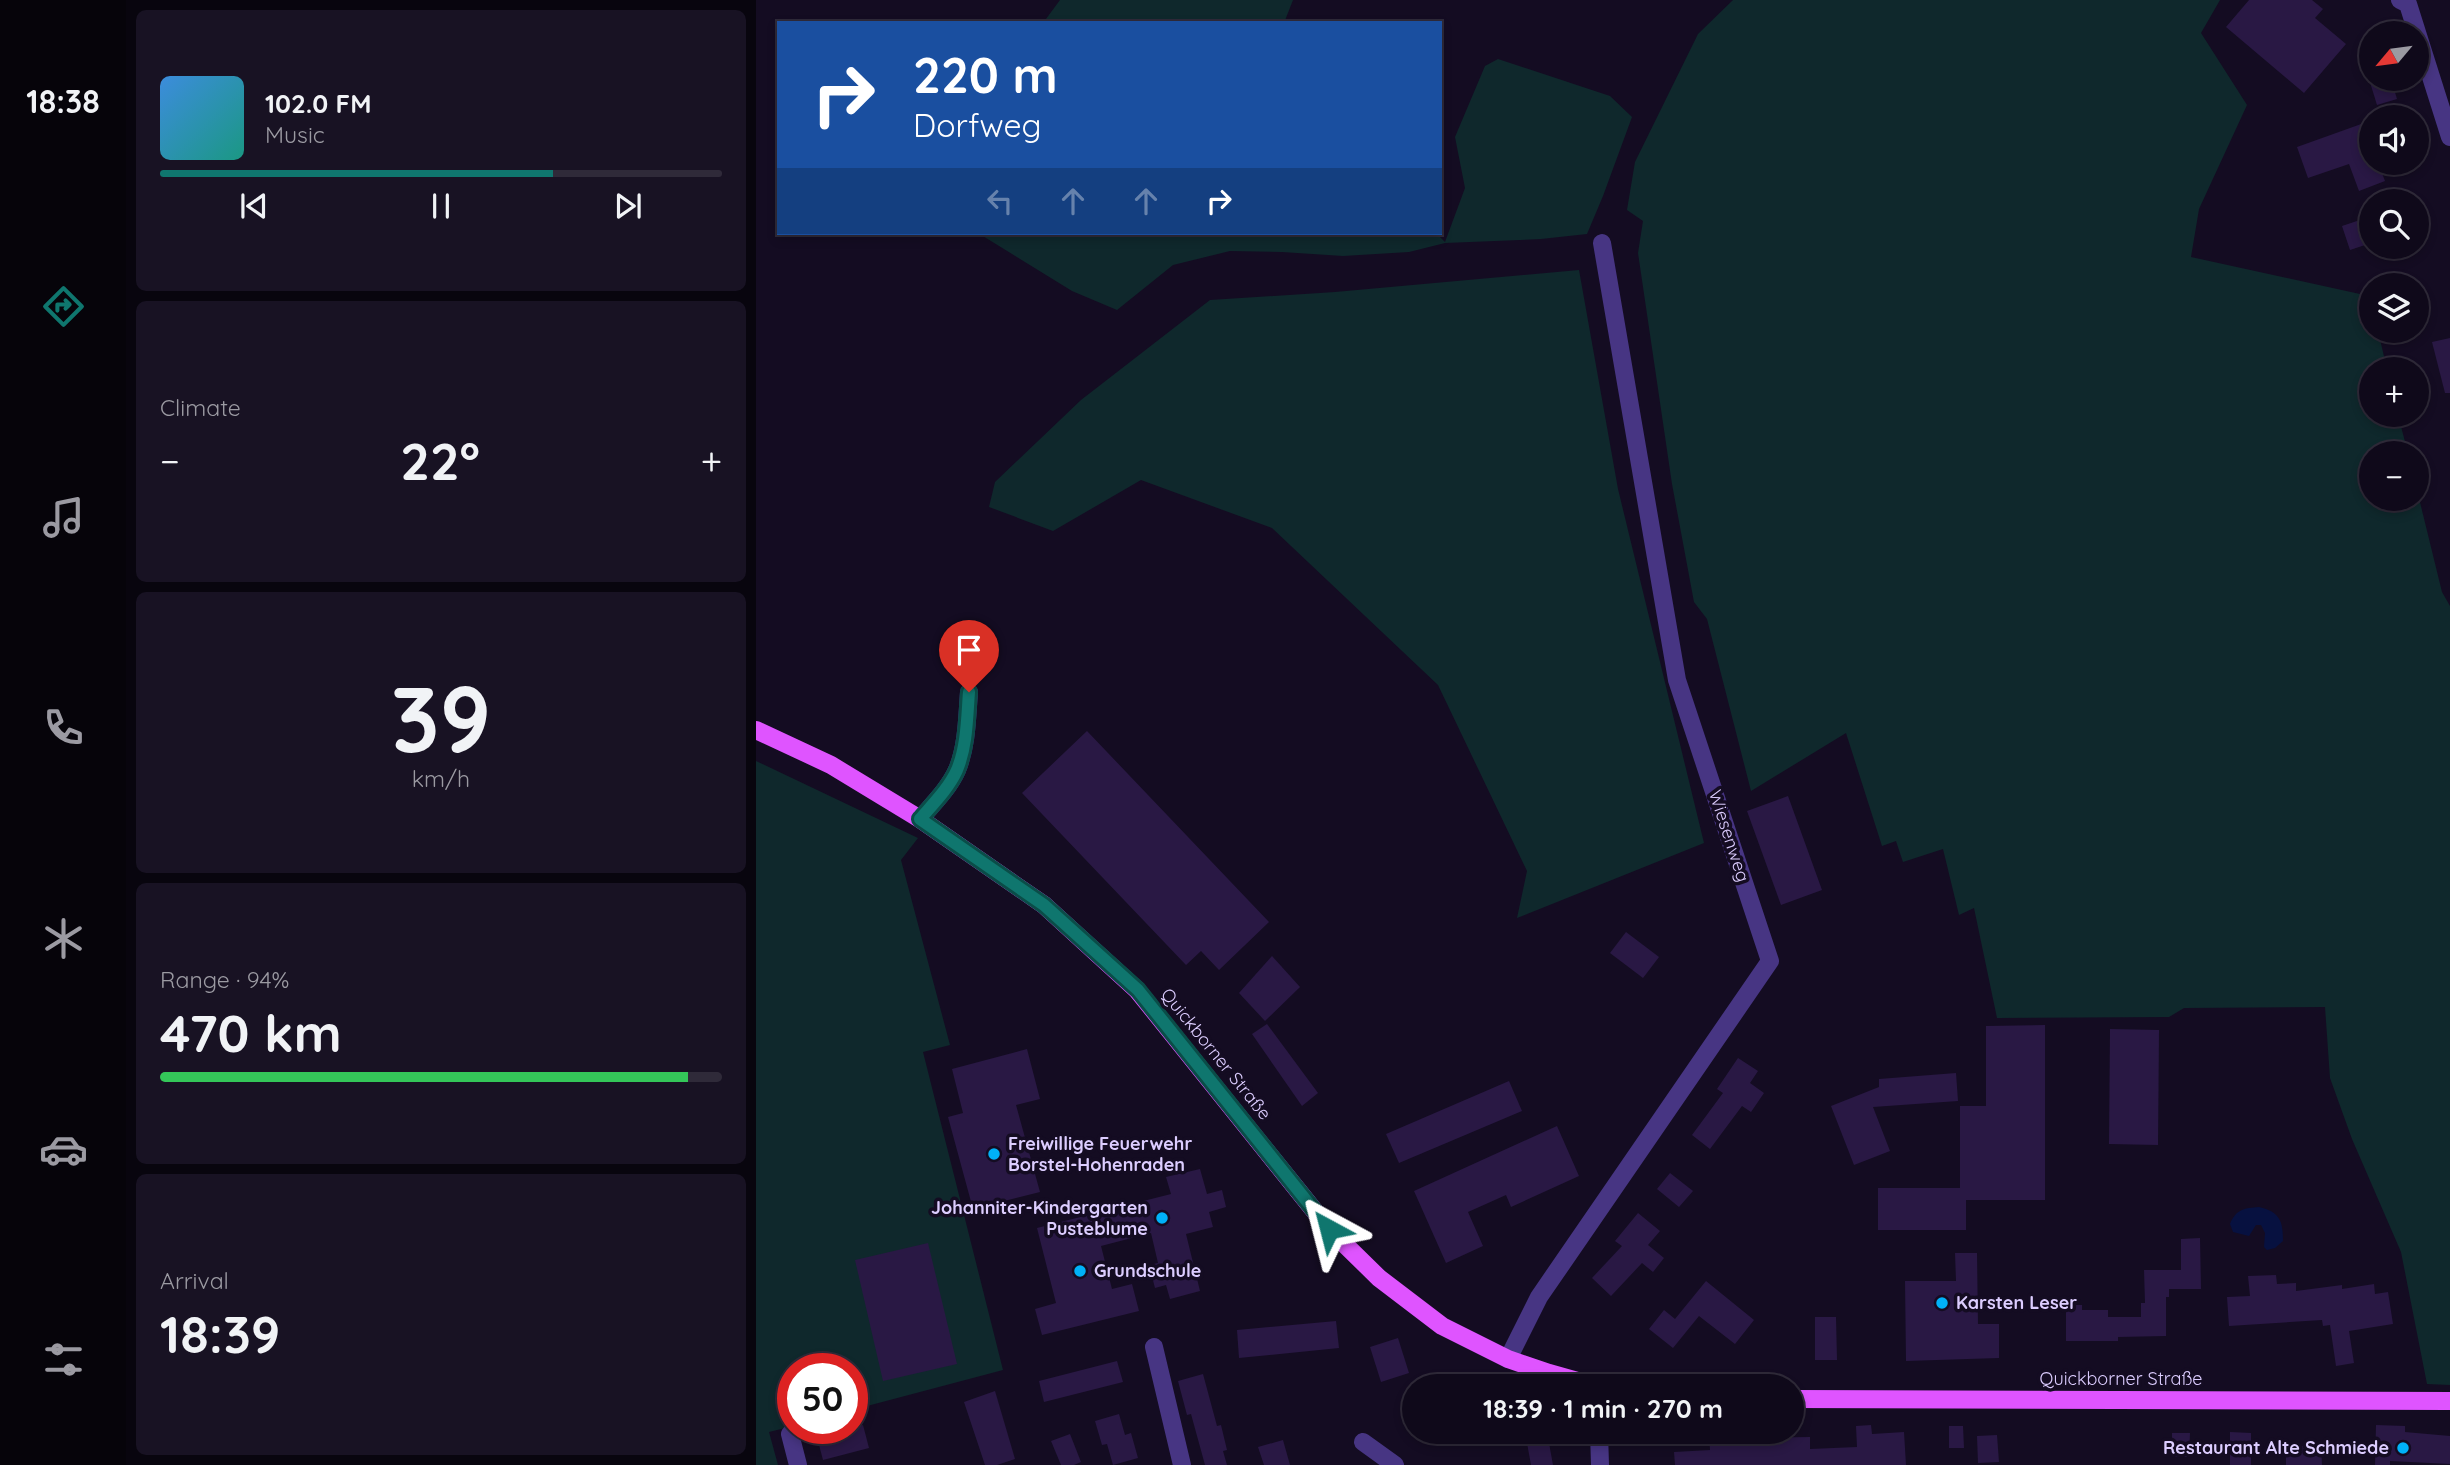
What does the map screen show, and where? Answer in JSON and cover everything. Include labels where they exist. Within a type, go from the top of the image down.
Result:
[{"type":"main road","name":"Quickborner Straße","points":[[756,730],[831,765],[920,819],[1044,905],[1138,990],[1329,1229],[1361,1262],[1442,1326],[1508,1359],[1553,1374]]},
{"type":"main road","name":"Quickborner Straße","points":[[1804,1399],[2450,1401]]},
{"type":"street","points":[[2406,1],[2450,137]]},
{"type":"street","name":"Wiesenweg","points":[[1508,1359],[1539,1297],[1770,961],[1677,680],[1602,243]]},
{"type":"street","points":[[920,819],[945,789],[957,769],[967,731],[969,692]]},
{"type":"street","points":[[1154,1347],[1182,1465]]},
{"type":"street","points":[[1363,1442],[1395,1465]]},
{"type":"street","points":[[793,1444],[798,1465]]},
{"type":"street","points":[[1599,1444],[1600,1465]]},
{"type":"green space","points":[[1060,0],[1293,0],[1285,21],[1044,21]]},
{"type":"green space","points":[[1733,0],[2220,0],[2201,33],[2247,105],[2199,209],[2191,257],[2359,294],[2359,343],[2381,343],[2384,357],[2359,357],[2359,427],[2401,427],[2405,441],[2359,441],[2359,511],[2422,511],[2442,592],[2450,606],[2450,1385],[2427,1384],[2401,1252],[2352,1139],[2330,1078],[2325,1007],[2184,1008],[2169,1017],[1997,1018],[1974,908],[1959,915],[1943,849],[1903,862],[1896,841],[1882,846],[1846,733],[1751,791],[1707,619],[1694,602],[1672,484],[1638,253],[1643,221],[1627,210],[1635,162],[1698,34]]},
{"type":"green space","points":[[1498,59],[1610,96],[1632,117],[1587,234],[1445,243],[1409,252],[1343,256],[1230,251],[1173,265],[1117,310],[1072,291],[981,235],[1438,235],[1445,242],[1465,188],[1455,137],[1485,66]]},
{"type":"green space","points":[[1579,270],[1618,489],[1704,843],[1517,918],[1527,871],[1438,685],[1272,528],[1141,480],[1053,531],[989,507],[995,482],[1081,400],[1210,300],[1335,292]]},
{"type":"green space","points":[[756,761],[918,838],[901,860],[950,1045],[923,1052],[1003,1370],[868,1406],[868,1353],[777,1353],[777,1430],[769,1432],[778,1465],[756,1465]]},
{"type":"shaded area","points":[[2259,1207],[2272,1212],[2281,1223],[2283,1241],[2275,1248],[2267,1250],[2264,1247],[2265,1233],[2261,1225],[2256,1225],[2249,1236],[2233,1232],[2230,1224],[2238,1212]]},
{"type":"building","points":[[2249,0],[2312,0],[2323,9],[2315,18],[2346,44],[2304,93],[2226,27]]},
{"type":"building","points":[[2373,91],[2395,91],[2397,99],[2377,105]]},
{"type":"building","points":[[2359,125],[2359,175],[2383,175],[2385,181],[2359,191],[2349,164],[2308,178],[2297,147]]},
{"type":"building","points":[[2359,220],[2359,247],[2350,250],[2342,226]]},
{"type":"building","points":[[2450,338],[2450,393],[2445,393],[2432,342]]},
{"type":"building","points":[[1087,731],[1269,922],[1219,970],[1201,951],[1186,965],[1022,793]]},
{"type":"building","points":[[1788,796],[1822,890],[1781,905],[1747,811]]},
{"type":"building","points":[[1626,932],[1659,957],[1643,978],[1610,953]]},
{"type":"building","points":[[1272,956],[1300,987],[1265,1021],[1239,993]]},
{"type":"building","points":[[1267,1024],[1318,1093],[1302,1106],[1252,1034]]},
{"type":"building","points":[[2045,1025],[2045,1200],[1966,1200],[1966,1230],[1878,1230],[1878,1188],[1960,1188],[1960,1106],[1986,1106],[1986,1026]]},
{"type":"building","points":[[2110,1029],[2159,1030],[2158,1145],[2109,1144]]},
{"type":"building","name":"Freiwillige Feuerwehr Borstel-Hohenraden","points":[[1027,1049],[1040,1099],[1016,1105],[1040,1192],[973,1209],[948,1117],[963,1113],[952,1069]]},
{"type":"building","points":[[1738,1058],[1758,1071],[1750,1083],[1764,1093],[1751,1112],[1742,1106],[1710,1149],[1692,1135],[1723,1093],[1717,1089]]},
{"type":"building","points":[[1956,1073],[1958,1101],[1873,1107],[1890,1151],[1854,1165],[1831,1106],[1879,1087],[1879,1079]]},
{"type":"building","points":[[1509,1081],[1522,1111],[1399,1163],[1386,1134]]},
{"type":"building","points":[[1557,1126],[1579,1176],[1511,1207],[1506,1195],[1468,1212],[1483,1246],[1446,1263],[1414,1191]]},
{"type":"building","points":[[1200,1169],[1207,1194],[1222,1190],[1226,1207],[1209,1212],[1213,1227],[1186,1234],[1200,1291],[1170,1299],[1166,1285],[1155,1288],[1149,1265],[1158,1263],[1151,1233],[1101,1246],[1112,1289],[1132,1284],[1139,1311],[1042,1335],[1035,1309],[1056,1303],[1037,1228],[1171,1194],[1166,1177]]},
{"type":"building","points":[[1670,1173],[1693,1191],[1679,1207],[1657,1189]]},
{"type":"building","points":[[1638,1213],[1660,1231],[1648,1245],[1664,1258],[1653,1272],[1642,1263],[1611,1296],[1592,1278],[1622,1246],[1615,1241]]},
{"type":"building","points":[[2200,1238],[2201,1289],[2169,1289],[2169,1297],[2166,1297],[2166,1336],[2118,1337],[2118,1341],[2066,1341],[2066,1305],[2082,1305],[2082,1310],[2108,1310],[2108,1317],[2141,1317],[2141,1303],[2145,1303],[2144,1270],[2181,1270],[2181,1239]]},
{"type":"building","points":[[928,1243],[957,1364],[883,1381],[855,1260]]},
{"type":"building","name":"Karsten Leser","points":[[1955,1253],[1977,1253],[1978,1324],[1999,1324],[1999,1358],[1906,1361],[1905,1281],[1956,1281]]},
{"type":"building","points":[[2276,1275],[2277,1284],[2296,1283],[2296,1291],[2342,1285],[2342,1289],[2374,1284],[2375,1294],[2388,1292],[2393,1324],[2349,1331],[2354,1363],[2336,1366],[2330,1325],[2323,1326],[2322,1320],[2229,1326],[2227,1297],[2250,1296],[2248,1276]]},
{"type":"building","points":[[1706,1281],[1754,1320],[1735,1344],[1699,1316],[1673,1348],[1649,1329],[1664,1310],[1675,1319]]},
{"type":"building","points":[[1815,1317],[1836,1317],[1837,1360],[1815,1360]]},
{"type":"building","points":[[1336,1321],[1339,1348],[1239,1358],[1237,1330]]},
{"type":"building","points":[[1398,1338],[1409,1373],[1381,1382],[1370,1347]]},
{"type":"building","points":[[1117,1361],[1123,1382],[1044,1402],[1039,1381]]},
{"type":"building","points":[[1203,1374],[1217,1426],[1221,1425],[1227,1450],[1223,1451],[1227,1465],[1205,1465],[1191,1414],[1187,1415],[1178,1381]]},
{"type":"building","points":[[995,1391],[1015,1459],[997,1465],[985,1465],[964,1402]]},
{"type":"building","points":[[1119,1414],[1125,1435],[1131,1433],[1138,1458],[1113,1465],[1107,1444],[1102,1445],[1095,1421]]},
{"type":"building","points":[[1871,1425],[1872,1434],[1904,1432],[1906,1465],[1675,1465],[1674,1452],[1710,1450],[1710,1444],[1804,1444],[1804,1437],[1810,1437],[1810,1449],[1857,1447],[1856,1426]]},
{"type":"building","points":[[2376,1425],[2405,1426],[2405,1432],[2450,1436],[2450,1464],[2390,1461],[2390,1465],[2375,1465]]},
{"type":"building","points":[[1949,1426],[1963,1426],[1964,1448],[1949,1448]]},
{"type":"building","points":[[2230,1432],[2251,1433],[2251,1465],[2230,1465]]},
{"type":"building","points":[[2172,1433],[2190,1433],[2189,1457],[2172,1457]]},
{"type":"building","points":[[1070,1434],[1081,1462],[1061,1465],[1051,1441]]},
{"type":"building","points":[[1997,1435],[1999,1462],[1978,1463],[1977,1436]]},
{"type":"building","points":[[1283,1440],[1290,1465],[1264,1465],[1258,1447]]},
{"type":"building","points":[[819,1444],[868,1444],[869,1448],[823,1460]]},
{"type":"building","points":[[1527,1444],[1549,1444],[1553,1465],[1531,1465]]},
{"type":"building","points":[[2286,1446],[2321,1446],[2322,1465],[2286,1465]]},
{"type":"place","name":"Freiwillige Feuerwehr Borstel-Hohenraden","points":[[994,1154]]},
{"type":"place","name":"Johanniter-Kindergarten Pusteblume","points":[[1162,1218]]},
{"type":"place","name":"Grundschule","points":[[1080,1271]]},
{"type":"place","name":"Karsten Leser","points":[[1942,1303]]},
{"type":"place","name":"Restaurant Alte Schmiede","points":[[2403,1448]]},
{"type":"route","points":[[969,692],[967,731],[957,769],[945,789],[920,819],[1044,905],[1138,990],[1329,1229]]}]
